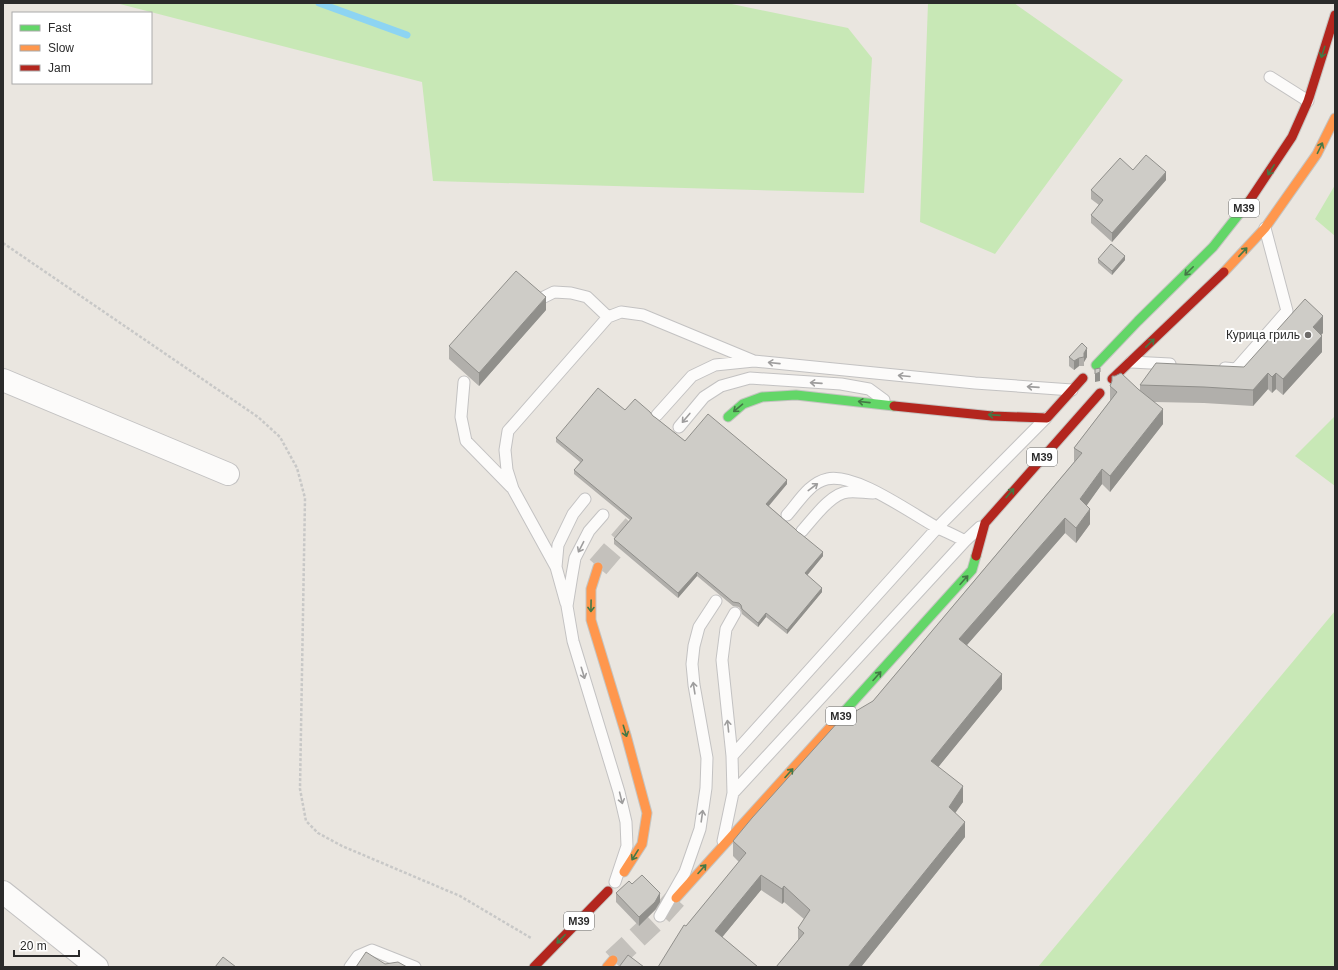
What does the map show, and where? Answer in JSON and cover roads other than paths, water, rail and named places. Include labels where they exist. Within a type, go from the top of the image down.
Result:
[{"type":"highway","name":"M39","points":[[1096,365],[1213,247],[1257,191],[1292,137],[1308,101],[1335,15]]},
{"type":"highway","name":"M39","points":[[1112,379],[1234,261],[1265,228],[1317,154],[1335,118]]},
{"type":"highway","points":[[728,417],[743,404],[762,397],[796,394],[992,416],[1046,418],[1083,378]]},
{"type":"highway","name":"M39","points":[[676,898],[972,570],[985,523],[1100,392]]},
{"type":"highway","points":[[598,568],[592,589],[591,620],[626,735],[647,813],[642,844],[624,872]]},
{"type":"highway","name":"M39","points":[[534,967],[608,891]]},
{"type":"highway","points":[[607,967],[614,960]]},
{"type":"street","points":[[3,380],[228,474]]},
{"type":"street","points":[[3,892],[97,967]]},
{"type":"lane","points":[[1270,77],[1308,101]]},
{"type":"lane","points":[[1214,367],[1236,369],[1287,311],[1265,228]]},
{"type":"lane","points":[[542,298],[554,292],[571,293],[587,297],[608,317]]},
{"type":"lane","points":[[615,882],[626,846],[626,822],[619,792],[573,641],[567,606],[556,567],[513,489],[507,470],[504,450],[508,431],[608,317],[621,312],[643,315],[754,361]]},
{"type":"lane","points":[[657,415],[692,376],[715,365],[754,361],[975,383],[1072,390]]},
{"type":"lane","points":[[1131,362],[1184,365]]},
{"type":"lane","points":[[679,427],[704,397],[721,386],[750,378],[840,384],[869,390],[891,405]]},
{"type":"lane","points":[[464,382],[461,417],[466,441],[513,489]]},
{"type":"lane","points":[[732,756],[938,528],[1046,418]]},
{"type":"lane","points":[[787,515],[812,486],[827,479],[843,479],[857,483],[878,493],[938,528],[965,541]]},
{"type":"lane","points":[[802,531],[824,506],[847,492],[878,493]]},
{"type":"lane","points":[[556,567],[558,545],[573,514],[585,499]]},
{"type":"lane","points":[[567,606],[575,558],[589,531],[603,515]]},
{"type":"lane","points":[[733,793],[965,541],[985,523]]},
{"type":"lane","points":[[660,916],[685,872],[700,829],[706,788],[707,758],[694,685],[692,664],[694,646],[699,627],[716,601]]},
{"type":"lane","points":[[722,847],[733,793],[732,756],[722,660],[726,629],[735,613]]},
{"type":"lane","points":[[350,967],[358,956],[372,950],[415,967]]},
{"type":"waterway","points":[[319,3],[407,35]]},
{"type":"tunnel","points":[[598,567],[635,524]]},
{"type":"tunnel","points":[[613,960],[660,916],[676,898]]},
{"type":"place","name":"Курица гриль","points":[[1308,335]]}]
